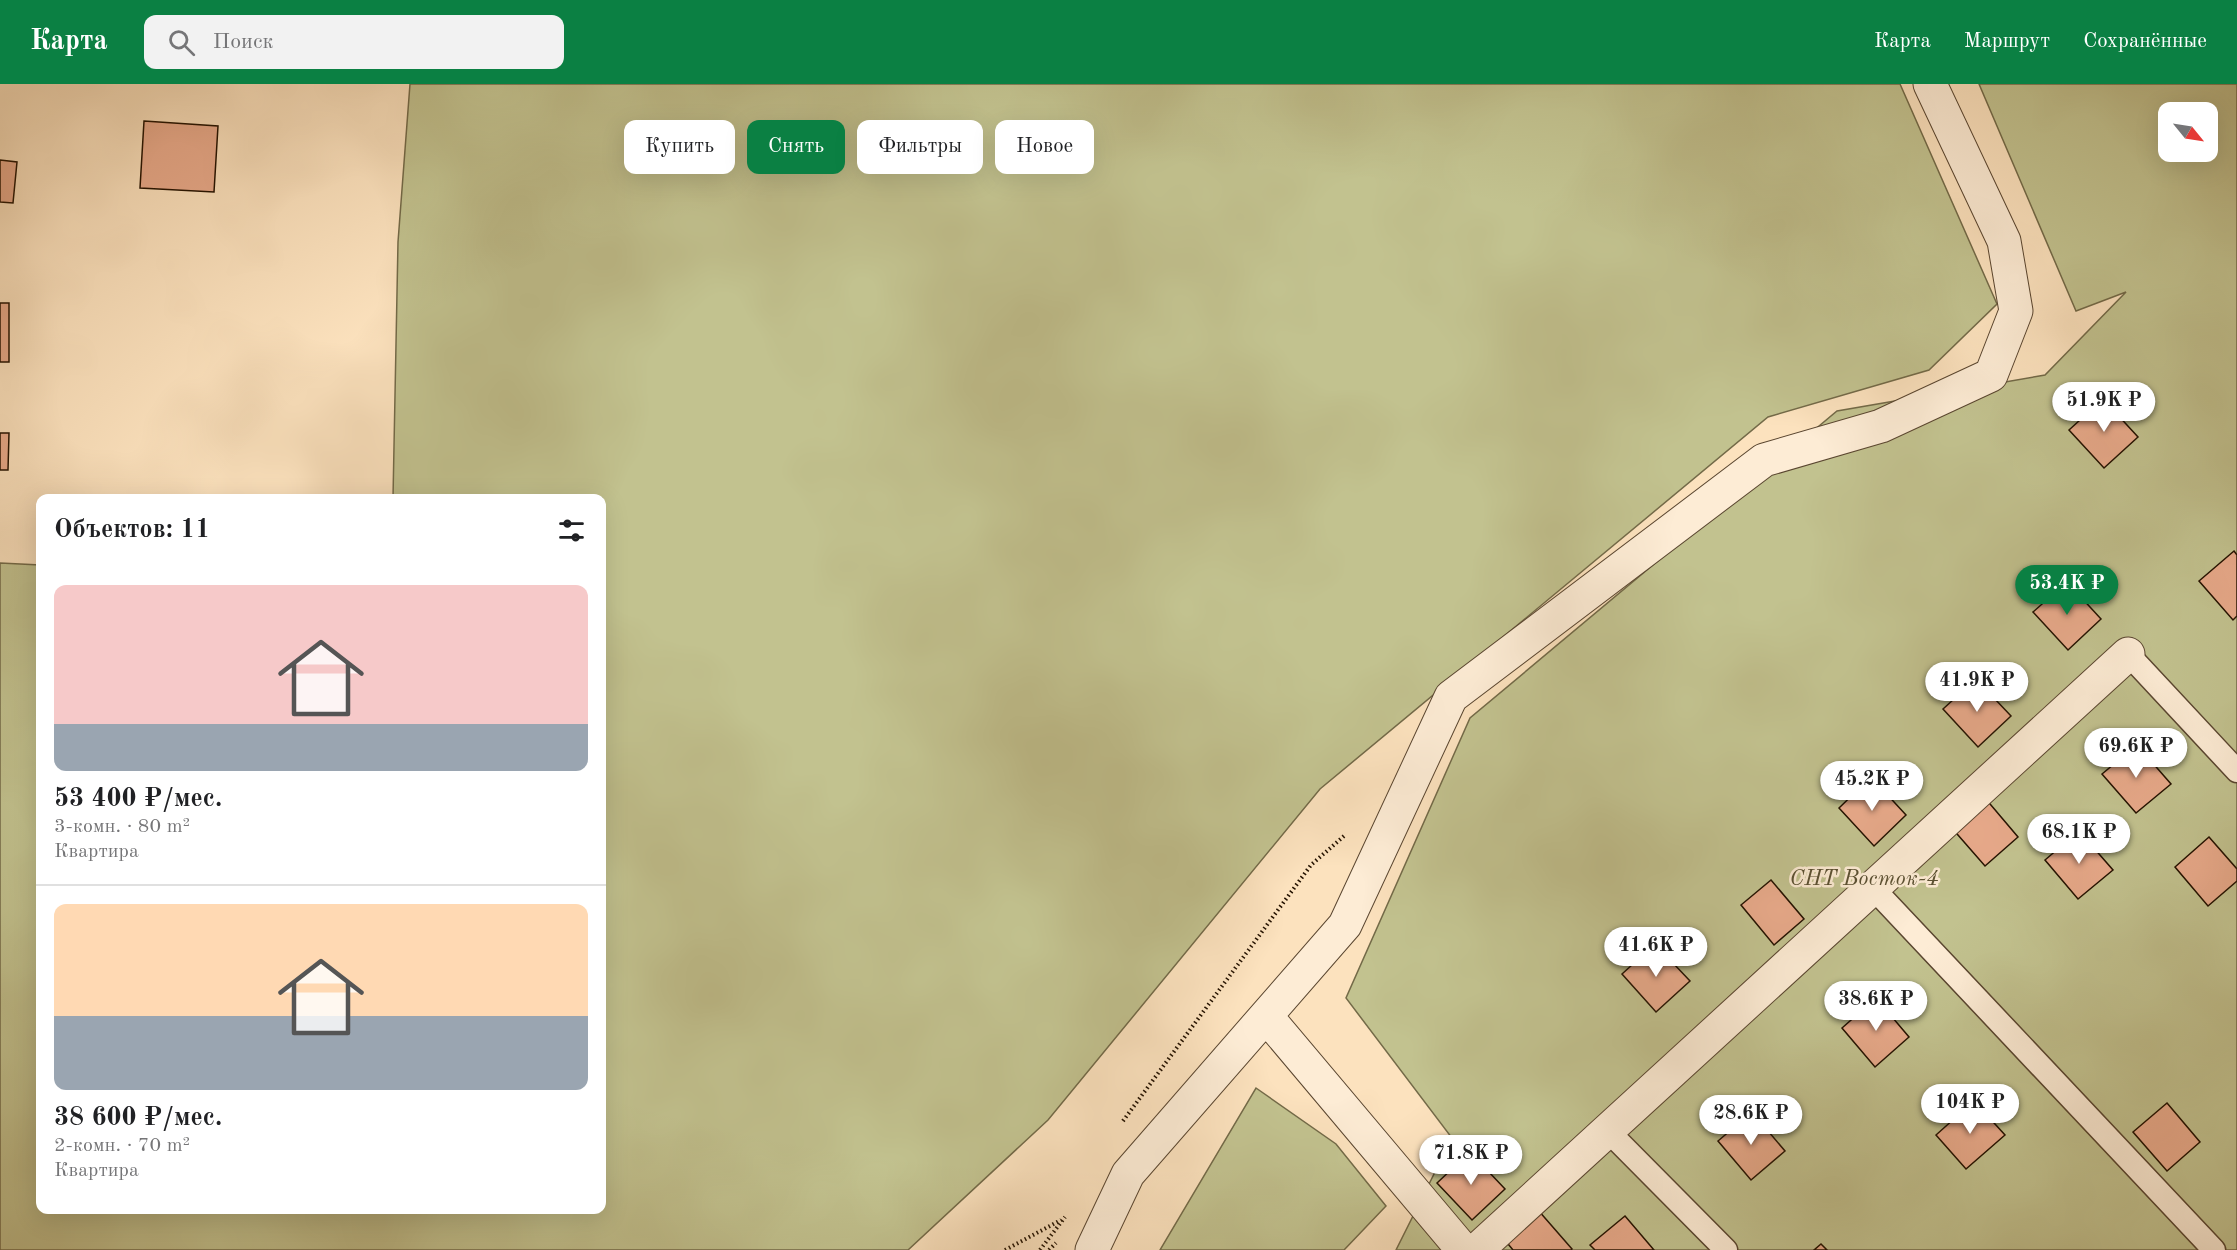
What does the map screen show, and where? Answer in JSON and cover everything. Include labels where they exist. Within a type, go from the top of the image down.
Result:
[{"type":"street","points":[[1092,1250],[1128,1174],[1346,925],[1450,698],[1764,460],[1881,426],[1991,375],[2016,311],[2004,241],[1930,84]]},
{"type":"street","points":[[1477,1250],[2128,654]]},
{"type":"street","points":[[1266,1016],[1463,1250]]},
{"type":"lane","points":[[2128,654],[2237,771]]},
{"type":"lane","points":[[1873,888],[2214,1250]]},
{"type":"lane","points":[[1608,1131],[1726,1250]]},
{"type":"path","points":[[1118,1128],[1311,865],[1346,835]]},
{"type":"path","points":[[1040,1250],[1070,1208]]},
{"type":"green space","points":[[410,84],[1900,84],[1997,304],[1929,370],[1768,417],[1320,789],[1048,1120],[908,1250],[0,1250],[0,563],[36,565],[36,1214],[606,1214],[606,494],[393,494],[398,242]]},
{"type":"green space","name":"СНТ Восток-4","points":[[1979,84],[2237,84],[2237,1250],[1396,1250],[1452,1138],[1346,998],[1470,718],[1837,411],[2045,375],[2126,292],[2076,311]]},
{"type":"green space","points":[[1256,1088],[1336,1144],[1386,1206],[1344,1250],[1160,1250]]},
{"type":"building","points":[[144,121],[218,126],[214,192],[140,188]]},
{"type":"building","points":[[0,160],[17,162],[13,203],[0,202]]},
{"type":"building","points":[[0,303],[9,303],[9,362],[0,362]]},
{"type":"building","points":[[2103,399],[2138,437],[2104,468],[2069,430]]},
{"type":"building","points":[[0,433],[9,433],[8,470],[0,470]]},
{"type":"building","points":[[2234,551],[2237,555],[2237,616],[2233,620],[2199,581]]},
{"type":"building","points":[[2067,582],[2101,619],[2068,650],[2033,612]]},
{"type":"building","points":[[1976,679],[2011,716],[1978,747],[1943,709]]},
{"type":"building","points":[[2137,745],[2171,784],[2136,813],[2102,774]]},
{"type":"building","points":[[1871,777],[1906,815],[1874,846],[1839,808]]},
{"type":"building","points":[[1985,798],[2018,837],[1985,866],[1951,827]]},
{"type":"building","points":[[2079,831],[2113,870],[2078,899],[2045,860]]},
{"type":"building","points":[[2209,837],[2237,869],[2237,881],[2208,906],[2175,867]]},
{"type":"building","points":[[1771,880],[1804,919],[1774,945],[1741,905]]},
{"type":"building","points":[[1655,944],[1690,981],[1656,1012],[1622,974]]},
{"type":"building","points":[[1876,998],[1909,1037],[1875,1067],[1842,1028]]},
{"type":"building","points":[[1974,1101],[2005,1135],[1966,1169],[1936,1135]]},
{"type":"building","points":[[2167,1103],[2200,1142],[2167,1171],[2133,1132]]},
{"type":"building","points":[[1752,1112],[1785,1151],[1751,1180],[1718,1141]]},
{"type":"building","points":[[1470,1152],[1505,1189],[1472,1220],[1437,1183]]},
{"type":"building","points":[[1538,1210],[1571,1250],[1513,1250],[1504,1239]]},
{"type":"building","points":[[1625,1216],[1654,1250],[1595,1250],[1590,1245]]},
{"type":"building","points":[[1821,1244],[1827,1250],[1814,1250]]}]
